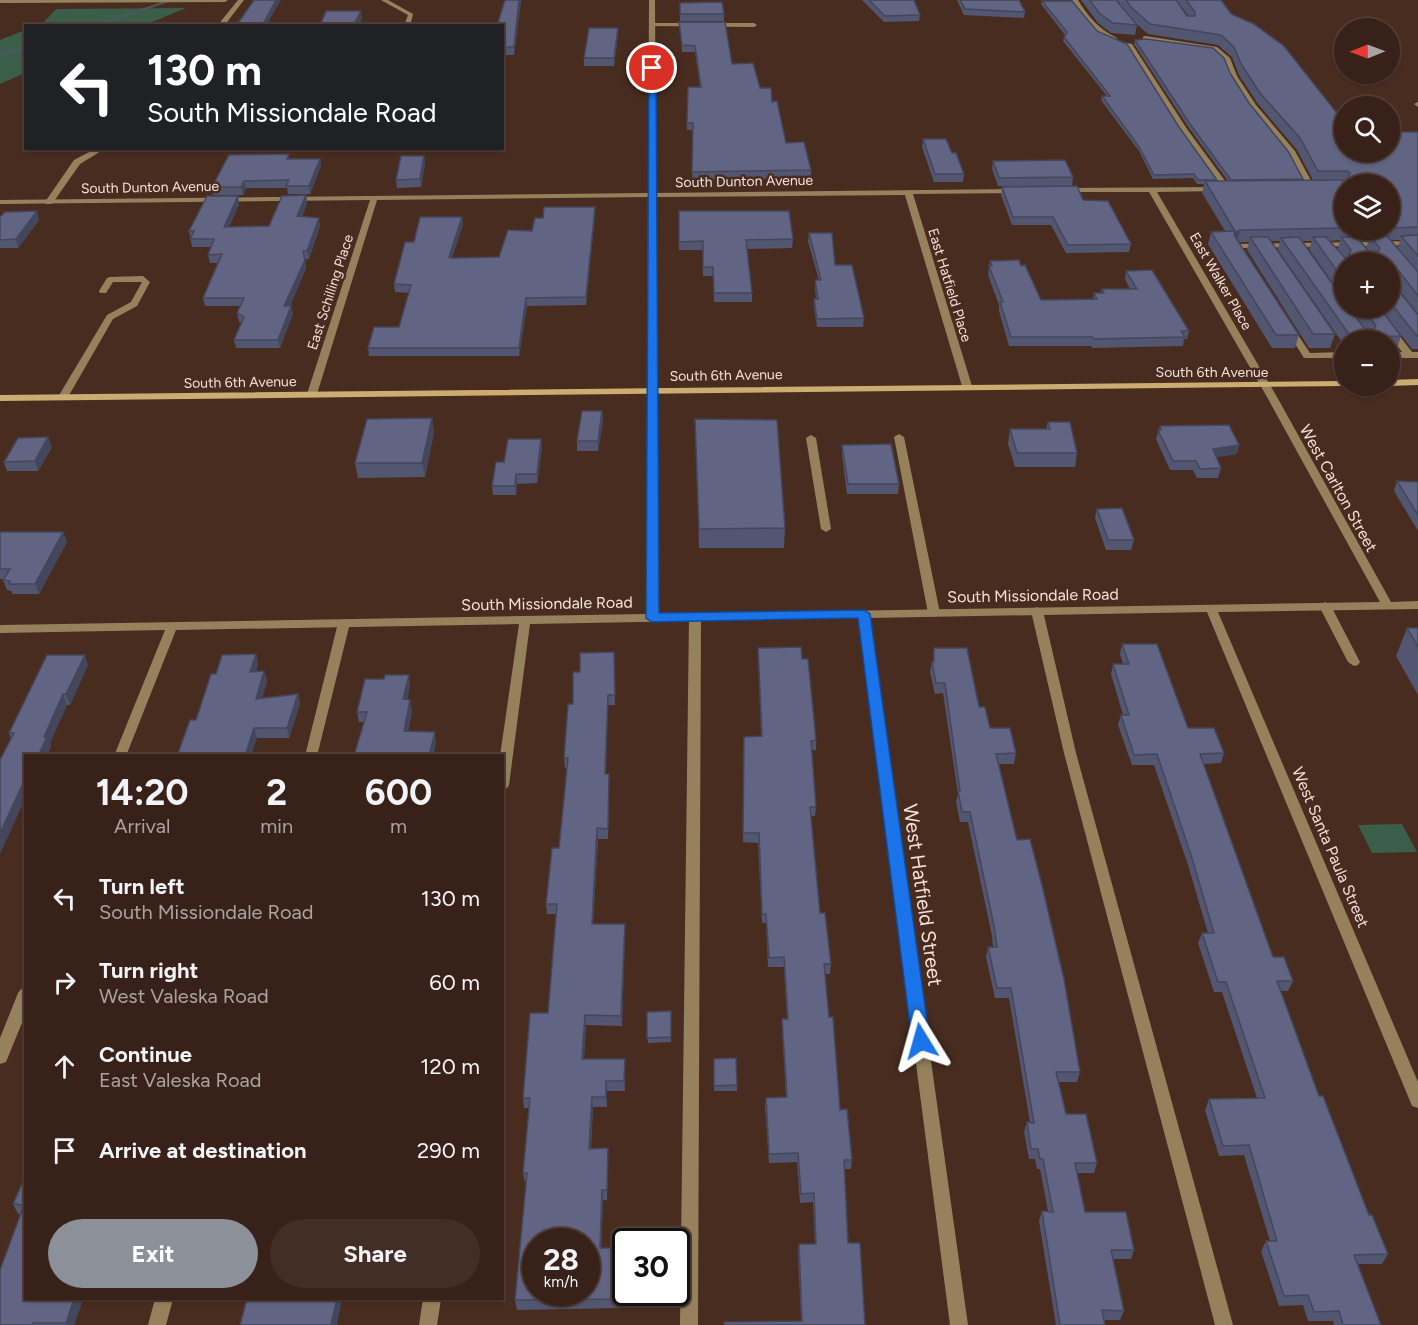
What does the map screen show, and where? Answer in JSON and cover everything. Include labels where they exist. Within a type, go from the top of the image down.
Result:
[{"type":"street","points":[[0,1],[225,0]]},
{"type":"street","points":[[222,24],[241,0]]},
{"type":"street","points":[[384,0],[394,8],[406,10],[411,15],[408,24]]},
{"type":"street","points":[[652,0],[652,618]]},
{"type":"street","points":[[1075,0],[1085,18],[1104,35],[1130,45],[1184,130],[1227,189]]},
{"type":"street","points":[[652,25],[754,25]]},
{"type":"street","points":[[1124,43],[1142,37],[1215,48],[1228,59],[1234,76],[1253,106],[1292,153],[1311,188]]},
{"type":"street","points":[[49,202],[77,162],[99,150]]},
{"type":"street","points":[[1300,188],[1322,188]]},
{"type":"street","name":"East Walker Place","points":[[1152,189],[1266,385]]},
{"type":"street","points":[[1047,191],[1237,189]]},
{"type":"street","name":"South Dunton Avenue","points":[[0,202],[1024,191]]},
{"type":"street","name":"East Hatfield Place","points":[[908,192],[967,386]]},
{"type":"street","name":"East Schilling Place","points":[[312,394],[375,199]]},
{"type":"street","points":[[1386,243],[1392,251]]},
{"type":"street","points":[[1250,266],[1237,246],[1299,245],[1330,248],[1356,244],[1418,243]]},
{"type":"street","points":[[1356,244],[1362,252]]},
{"type":"street","points":[[1299,245],[1306,255]]},
{"type":"street","points":[[1269,246],[1276,256]]},
{"type":"street","points":[[63,397],[110,317],[134,304],[146,282],[143,279],[110,280],[103,291]]},
{"type":"street","points":[[1282,316],[1307,356],[1334,355]]},
{"type":"street","points":[[1383,318],[1414,355]]},
{"type":"street","points":[[1400,383],[1418,382]]},
{"type":"street","name":"South 6th Avenue","points":[[0,398],[652,389],[1334,384]]},
{"type":"street","name":"West Carlton Street","points":[[1266,385],[1387,605]]},
{"type":"street","points":[[899,437],[934,613]]},
{"type":"street","points":[[812,438],[826,529]]},
{"type":"street","name":"South Missiondale Road","points":[[0,628],[1418,604]]},
{"type":"street","points":[[1325,606],[1354,662]]},
{"type":"street","name":"West Santa Paula Street","points":[[1211,608],[1418,1101]]},
{"type":"street","points":[[1036,611],[1070,753],[1224,1325]]},
{"type":"street","name":"West Hatfield Street","points":[[864,614],[959,1325]]},
{"type":"street","points":[[690,1325],[695,617]]},
{"type":"street","points":[[504,771],[525,620]]},
{"type":"street","points":[[311,754],[344,623]]},
{"type":"street","points":[[121,754],[172,626]]},
{"type":"street","points":[[0,1057],[24,998]]},
{"type":"street","points":[[157,1325],[164,1300]]},
{"type":"street","points":[[428,1325],[432,1300]]},
{"type":"green space","points":[[186,8],[147,24],[40,24],[56,9]]},
{"type":"green space","points":[[24,30],[24,73],[0,84],[0,40]]},
{"type":"green space","points":[[1402,824],[1417,852],[1372,853],[1358,825]]},
{"type":"building","points":[[254,0],[276,0],[263,24],[237,24]]},
{"type":"building","points":[[505,0],[519,0],[514,47],[504,47],[504,24],[498,24]]},
{"type":"building","points":[[869,0],[914,0],[920,15],[885,16]]},
{"type":"building","points":[[960,0],[1019,0],[1025,12],[965,9]]},
{"type":"building","points":[[1090,0],[1116,0],[1137,25],[1113,23],[1099,13]]},
{"type":"building","points":[[1126,0],[1176,0],[1187,16],[1195,16],[1195,12],[1186,0],[1221,0],[1231,14],[1254,24],[1284,46],[1334,109],[1334,162],[1400,162],[1400,132],[1418,132],[1418,227],[1400,228],[1400,174],[1350,174],[1347,171],[1318,171],[1300,138],[1260,93],[1241,64],[1234,47],[1221,35],[1150,24]]},
{"type":"building","points":[[1042,1],[1072,1],[1097,31],[1127,44],[1179,127],[1217,180],[1198,180],[1194,174],[1154,175],[1139,147],[1102,96],[1110,96],[1064,37],[1067,32]]},
{"type":"building","points":[[722,2],[724,14],[680,14],[680,3]]},
{"type":"building","points":[[326,11],[361,11],[354,24],[321,24]]},
{"type":"building","points":[[679,22],[725,22],[732,64],[753,63],[760,88],[771,88],[772,102],[777,101],[786,143],[804,142],[811,170],[692,172],[693,123],[687,123],[688,87],[701,87],[695,46],[682,45]]},
{"type":"building","points":[[589,28],[618,28],[614,58],[584,58]]},
{"type":"building","points":[[1146,39],[1213,48],[1224,58],[1230,73],[1249,103],[1288,151],[1303,179],[1231,180],[1190,124],[1135,40]]},
{"type":"building","points":[[923,139],[946,139],[952,153],[956,153],[964,174],[935,174]]},
{"type":"building","points":[[289,154],[287,159],[320,159],[309,186],[286,186],[289,180],[244,181],[241,187],[212,187],[229,155]]},
{"type":"building","points":[[401,156],[424,156],[420,179],[396,180]]},
{"type":"building","points":[[1065,160],[1073,177],[999,178],[993,161]]},
{"type":"building","points":[[1334,180],[1334,228],[1240,230],[1234,235],[1299,335],[1276,335],[1211,232],[1235,231],[1205,181]]},
{"type":"building","points":[[1077,186],[1083,200],[1108,201],[1131,244],[1068,245],[1053,217],[1013,217],[1002,187]]},
{"type":"building","points":[[306,195],[297,216],[319,218],[307,251],[303,251],[305,260],[284,306],[291,306],[278,340],[234,340],[244,317],[237,313],[244,298],[203,298],[222,254],[208,255],[214,239],[190,239],[194,231],[189,231],[207,196],[238,196],[224,227],[269,226],[282,196]]},
{"type":"building","points":[[544,207],[595,207],[586,297],[526,298],[519,348],[368,348],[374,327],[399,327],[411,285],[394,284],[405,242],[414,242],[420,217],[462,217],[449,257],[499,257],[508,230],[532,231],[535,218],[543,218]]},
{"type":"building","points":[[37,211],[16,239],[0,240],[0,217],[5,212]]},
{"type":"building","points":[[679,211],[789,211],[793,239],[746,240],[752,293],[714,293],[713,267],[703,267],[703,241],[679,242]]},
{"type":"building","points":[[809,233],[832,233],[835,265],[852,265],[864,318],[817,319],[814,299],[818,299],[815,280],[821,280]]},
{"type":"building","points":[[1418,235],[1418,256],[1401,236]]},
{"type":"building","points":[[1250,237],[1268,237],[1334,333],[1313,334]]},
{"type":"building","points":[[1299,237],[1334,286],[1334,313],[1281,238]]},
{"type":"building","points":[[1313,237],[1326,237],[1340,252],[1334,252],[1334,267]]},
{"type":"building","points":[[1343,240],[1359,240],[1368,251],[1378,252],[1350,252]]},
{"type":"building","points":[[1373,240],[1390,240],[1418,272],[1418,296],[1400,273],[1400,252],[1378,252],[1380,248]]},
{"type":"building","points":[[1019,260],[1021,266],[1025,265],[1041,300],[1097,299],[1094,293],[1104,293],[1102,289],[1137,289],[1126,271],[1152,270],[1189,331],[1181,331],[1185,337],[1094,339],[1092,337],[1011,337],[1000,302],[1003,302],[989,266],[992,266],[990,261]]},
{"type":"building","points":[[1400,292],[1418,315],[1417,336],[1400,315]]},
{"type":"building","points":[[1338,318],[1356,318],[1364,328],[1374,329],[1376,326],[1370,318],[1388,318],[1396,330],[1346,330]]},
{"type":"building","points":[[582,411],[602,411],[598,441],[577,441]]},
{"type":"building","points":[[432,418],[422,463],[355,463],[367,419]]},
{"type":"building","points":[[695,419],[777,420],[785,528],[699,529]]},
{"type":"building","points":[[1048,422],[1070,422],[1077,453],[1017,453],[1010,429],[1050,429]]},
{"type":"building","points":[[1229,425],[1239,445],[1213,449],[1221,468],[1200,469],[1196,461],[1173,461],[1158,430],[1161,430],[1160,426]]},
{"type":"building","points":[[48,437],[35,461],[4,462],[18,438]]},
{"type":"building","points":[[508,439],[541,439],[537,474],[516,474],[515,486],[492,486],[496,462],[504,462]]},
{"type":"building","points":[[891,444],[899,484],[848,484],[842,445]]},
{"type":"building","points":[[1397,481],[1418,482],[1418,515]]},
{"type":"building","points":[[1122,508],[1134,540],[1108,540],[1097,509]]},
{"type":"building","points":[[0,532],[63,532],[35,584],[9,584],[10,581],[3,580],[10,569],[0,569]]},
{"type":"building","points":[[1407,628],[1418,628],[1418,647]]},
{"type":"building","points":[[1122,644],[1157,644],[1188,728],[1214,728],[1224,753],[1200,754],[1273,957],[1284,957],[1293,981],[1277,981],[1319,1096],[1323,1096],[1369,1215],[1372,1215],[1388,1254],[1354,1255],[1381,1325],[1343,1325],[1339,1311],[1314,1312],[1308,1295],[1284,1296],[1266,1241],[1277,1241],[1249,1145],[1223,1146],[1209,1099],[1265,1098],[1226,982],[1218,982],[1202,933],[1214,933],[1157,754],[1134,755],[1121,715],[1129,715],[1113,664],[1129,664]]},
{"type":"building","points":[[801,647],[802,659],[808,659],[816,740],[811,741],[816,807],[810,807],[820,913],[825,913],[831,964],[824,964],[829,1017],[833,1017],[840,1110],[847,1109],[852,1160],[844,1160],[848,1243],[860,1243],[865,1325],[724,1325],[724,1322],[802,1321],[799,1244],[816,1244],[814,1193],[801,1194],[798,1153],[769,1154],[766,1098],[787,1097],[782,1019],[788,1019],[784,957],[769,958],[766,914],[762,914],[759,833],[743,833],[744,737],[762,736],[758,648]]},
{"type":"building","points":[[934,648],[967,648],[979,707],[985,707],[990,728],[1010,728],[1016,753],[996,754],[1017,840],[1030,839],[1064,979],[1080,1072],[1056,1072],[1066,1114],[1086,1114],[1097,1163],[1075,1163],[1085,1212],[1126,1212],[1134,1250],[1111,1250],[1124,1311],[1102,1310],[1105,1325],[1060,1325],[1042,1211],[1053,1212],[1043,1159],[1040,1159],[1038,1149],[1031,1149],[1027,1122],[1034,1123],[1011,988],[997,988],[988,947],[997,947],[994,926],[970,812],[962,812],[945,683],[936,683],[932,662],[934,662]]},
{"type":"building","points":[[614,652],[615,695],[608,695],[605,774],[609,774],[608,829],[597,828],[592,924],[625,924],[621,1016],[585,1015],[582,1059],[625,1059],[624,1081],[606,1081],[606,1097],[592,1097],[589,1149],[608,1148],[607,1190],[602,1190],[600,1248],[600,1228],[522,1228],[522,1300],[515,1300],[527,1173],[523,1173],[530,1098],[523,1098],[530,1013],[548,1013],[557,904],[546,904],[552,848],[559,848],[568,758],[564,758],[568,704],[573,704],[573,672],[580,672],[580,653]]},
{"type":"building","points":[[256,654],[250,672],[264,671],[256,699],[298,694],[287,728],[254,728],[246,754],[178,754],[190,720],[196,720],[211,674],[216,674],[222,655]]},
{"type":"building","points":[[47,655],[85,655],[66,694],[63,694],[39,754],[24,754],[24,781],[0,833],[0,760],[14,733],[9,733]]},
{"type":"building","points":[[385,675],[409,675],[403,699],[410,700],[404,731],[435,732],[430,754],[355,754],[367,712],[357,712],[365,679],[384,679]]},
{"type":"building","points":[[671,1011],[671,1037],[647,1038],[647,1012]]},
{"type":"building","points":[[736,1058],[737,1085],[714,1086],[714,1059]]},
{"type":"building","points":[[24,1179],[24,1205],[13,1204]]},
{"type":"building","points":[[24,1205],[24,1300],[74,1300],[66,1323],[0,1325],[0,1270]]},
{"type":"building","points":[[600,1248],[612,1248],[612,1299],[600,1299]]},
{"type":"building","points":[[247,1300],[337,1300],[331,1325],[240,1325]]},
{"type":"waterway","points":[[98,24],[172,0]]},
{"type":"waterway","points":[[0,56],[24,47]]},
{"type":"route","points":[[652,68],[652,618],[864,614],[921,1041]]}]
